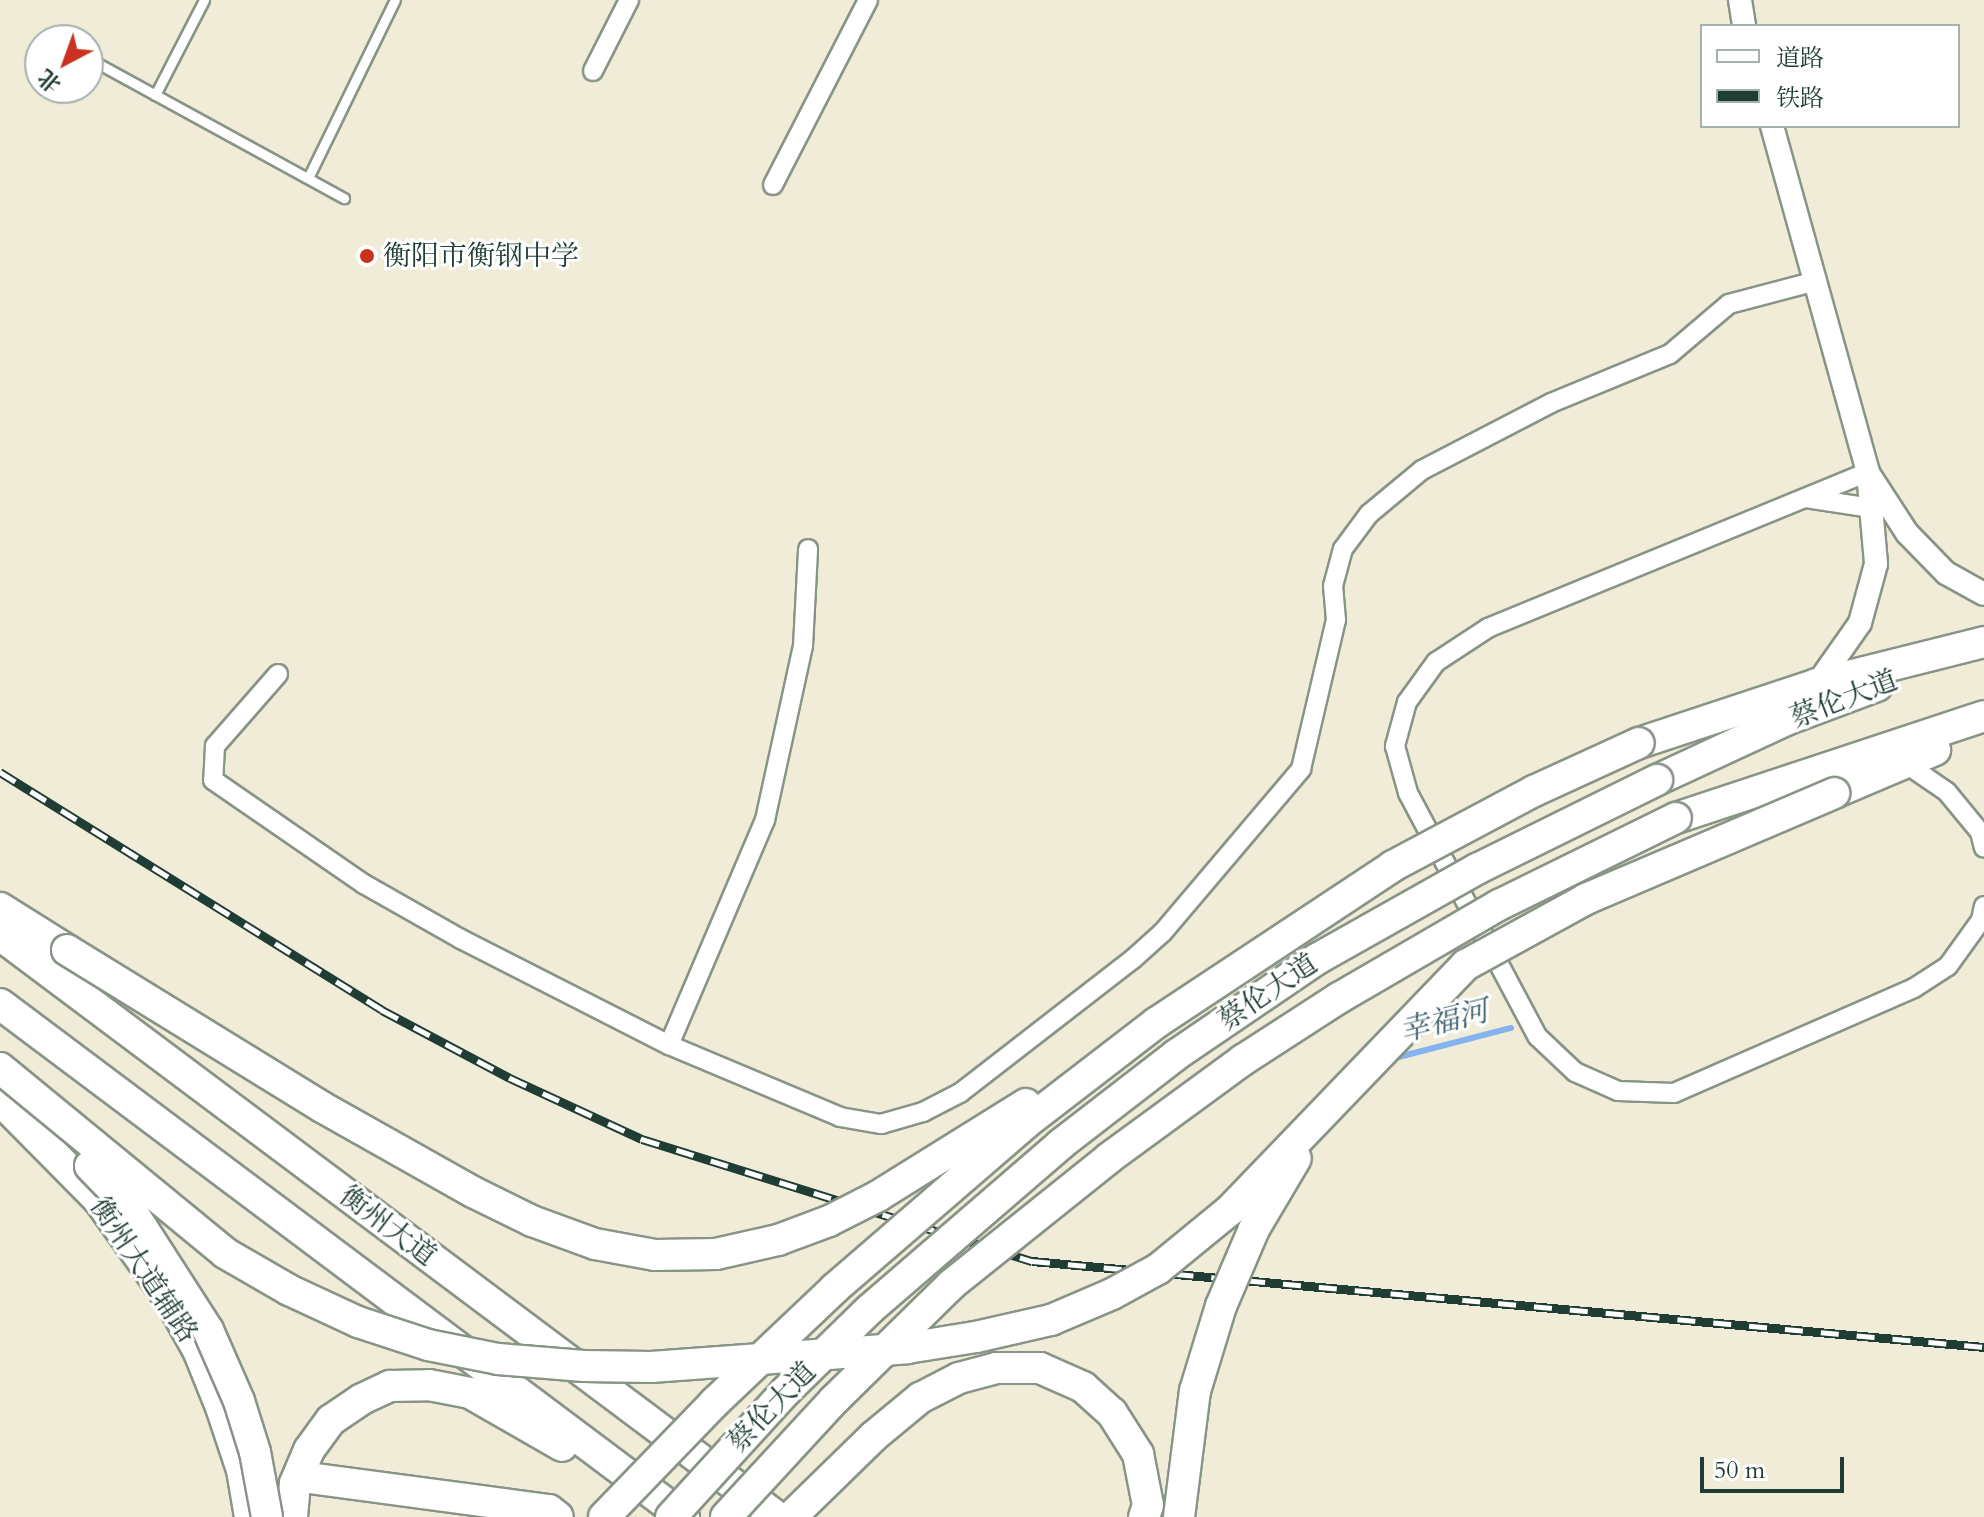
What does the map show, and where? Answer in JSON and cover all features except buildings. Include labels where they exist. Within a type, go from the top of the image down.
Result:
[{"type":"main road","points":[[0,908],[322,1107],[473,1192],[532,1221],[595,1244],[655,1255],[716,1254],[778,1240],[829,1221],[878,1196],[1156,1023],[1393,866],[1534,791],[1639,743],[1817,684],[1984,644]]},
{"type":"main road","name":"蔡伦大道","points":[[671,1517],[786,1391],[870,1309],[1061,1144],[1176,1055],[1317,959],[1477,869],[1657,780],[1786,720],[1984,644]]},
{"type":"main road","name":"蔡伦大道","points":[[726,1517],[834,1400],[952,1284],[1133,1140],[1243,1060],[1339,998],[1499,905],[1676,818],[1984,716]]},
{"type":"main road","points":[[0,1070],[225,1253],[289,1290],[358,1322],[428,1345],[498,1359],[584,1366],[651,1367],[907,1348],[976,1337],[1051,1320],[1112,1294],[1158,1269],[1192,1244],[1230,1210],[1466,965],[1586,899],[1984,730]]},
{"type":"main road","points":[[1737,796],[1905,763]]},
{"type":"main road","name":"衡州大道","points":[[0,935],[777,1517]]},
{"type":"main road","name":"衡州大道","points":[[0,1004],[683,1517]]},
{"type":"main road","points":[[604,1517],[714,1403],[835,1288],[1026,1123],[1156,1023]]},
{"type":"main road","points":[[0,1070],[127,1204],[208,1330],[239,1401],[255,1452],[267,1517]]},
{"type":"main road","name":"衡州大道辅路","points":[[0,1100],[62,1159],[99,1200],[169,1298],[198,1350],[257,1472],[250,1517]]},
{"type":"main road","points":[[1179,1517],[1195,1391],[1221,1306],[1254,1229],[1334,1101]]},
{"type":"main road","points":[[791,1517],[874,1436],[920,1398],[959,1378],[996,1368],[1040,1368],[1083,1387],[1112,1413],[1138,1454],[1146,1511]]},
{"type":"main road","points":[[292,1517],[295,1483],[309,1450],[331,1420],[362,1399],[390,1386],[429,1385],[470,1393],[683,1517]]},
{"type":"main road","points":[[309,1478],[549,1510],[558,1517]]},
{"type":"street","points":[[593,71],[629,0]]},
{"type":"street","points":[[773,185],[868,0]]},
{"type":"street","points":[[1740,0],[1744,24]]},
{"type":"street","points":[[1773,128],[1868,472],[1876,564],[1860,623],[1817,684],[1786,720]]},
{"type":"street","points":[[278,674],[215,746],[213,780],[364,884],[461,939],[669,1045],[840,1117],[881,1124],[923,1112],[960,1093],[1163,932],[1301,769],[1336,620],[1333,586],[1343,549],[1369,514],[1422,470],[1551,403],[1670,354],[1729,304],[1816,281]]},
{"type":"street","points":[[1868,472],[1488,628],[1436,662],[1407,702],[1395,746],[1408,793],[1538,1037],[1575,1072],[1618,1091],[1674,1093],[1914,988],[1948,966],[1981,920],[1984,906]]},
{"type":"street","points":[[1868,472],[1907,533],[1946,573],[1984,594]]},
{"type":"street","points":[[1806,498],[1871,508]]},
{"type":"street","points":[[669,1045],[765,820],[803,646],[808,549]]},
{"type":"street","points":[[1905,763],[1947,792],[1980,832],[1984,848]]},
{"type":"lane","points":[[155,95],[204,0]]},
{"type":"lane","points":[[308,178],[395,0]]},
{"type":"lane","points":[[104,67],[344,198]]},
{"type":"waterway","name":"幸福河","points":[[1391,1059],[1511,1028]]},
{"type":"railway","points":[[0,772],[382,1010],[510,1078],[642,1139],[1032,1261],[1984,1347]]},
{"type":"place","name":"衡阳市衡钢中学","points":[[367,256]]}]
